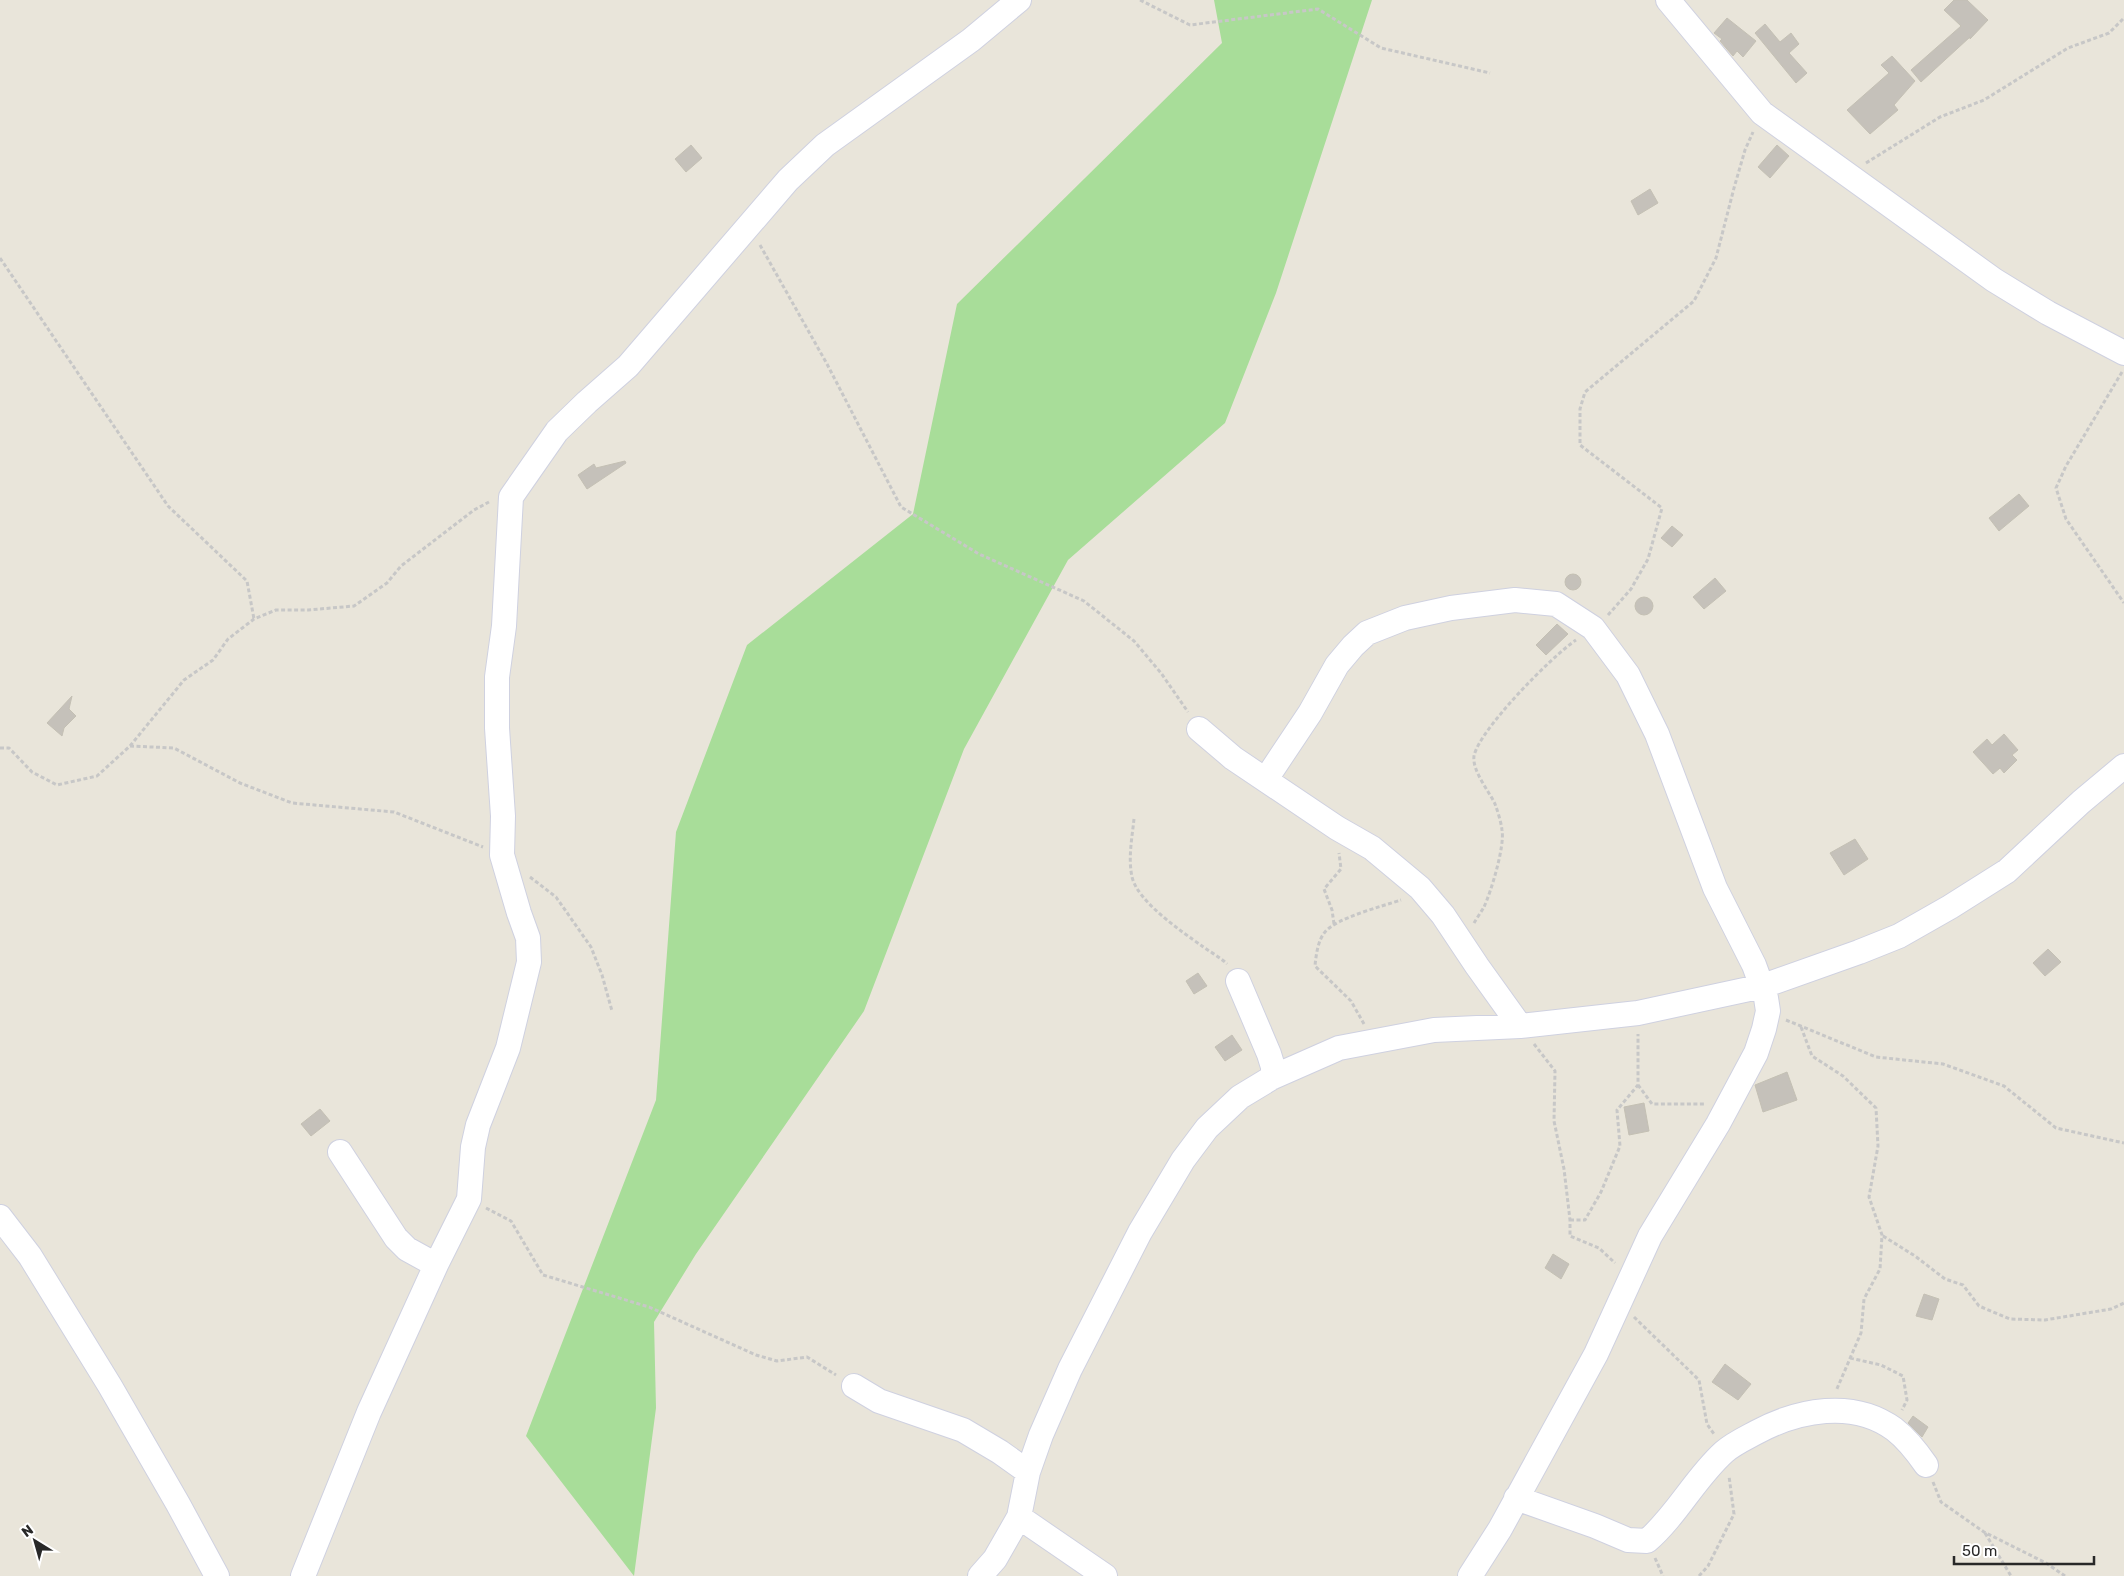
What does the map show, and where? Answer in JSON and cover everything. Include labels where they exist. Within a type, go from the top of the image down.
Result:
[{"type":"street","points":[[303,1576],[369,1412],[436,1265],[469,1199],[473,1147],[478,1125],[508,1048],[529,962],[528,938],[502,855],[503,816],[497,728],[497,677],[504,626],[511,497],[557,431],[628,366],[788,180],[824,145],[971,40],[1019,0]]},
{"type":"street","points":[[1668,0],[1762,113],[1994,280],[2048,313],[2124,353]]},
{"type":"street","points":[[1266,780],[1310,713],[1337,664],[1367,633],[1405,618],[1451,608],[1516,600],[1556,604],[1593,628],[1628,675],[1657,734],[1715,888],[1763,986],[1768,1011],[1756,1053],[1730,1103],[1654,1229],[1596,1354],[1500,1529],[1470,1576]]},
{"type":"street","points":[[1200,728],[1233,758],[1337,828],[1372,848],[1420,888],[1443,915],[1520,1026]]},
{"type":"street","points":[[980,1576],[995,1559],[1019,1517],[1028,1472],[1041,1435],[1066,1377],[1140,1232],[1183,1160],[1207,1128],[1234,1103],[1273,1077],[1339,1048],[1372,1040],[1434,1030],[1520,1026],[1638,1013],[1763,986],[1859,952],[1899,936],[2007,871],[2081,802],[2124,766]]},
{"type":"street","points":[[1238,981],[1269,1054],[1273,1067],[1273,1077]]},
{"type":"street","points":[[340,1152],[396,1238],[407,1249],[436,1265]]},
{"type":"street","points":[[0,1217],[30,1256],[105,1378],[178,1504],[217,1576]]},
{"type":"street","points":[[854,1386],[879,1402],[963,1430],[1000,1452],[1028,1472]]},
{"type":"street","points":[[1516,1498],[1595,1526],[1628,1540],[1647,1541],[1657,1533],[1702,1475],[1726,1450],[1768,1426],[1822,1410],[1835,1410],[1862,1415],[1894,1428],[1913,1446],[1926,1466]]},
{"type":"street","points":[[1019,1517],[1105,1576]]},
{"type":"path","points":[[1140,0],[1190,25],[1318,9],[1381,48],[1490,73]]},
{"type":"path","points":[[1849,174],[1940,117],[1984,100],[2068,48],[2109,33],[2124,18]]},
{"type":"path","points":[[1461,942],[1484,907],[1498,863],[1503,831],[1494,804],[1480,778],[1474,757],[1480,743],[1492,724],[1543,669],[1572,642],[1593,628],[1617,606],[1648,560],[1662,508],[1580,445],[1580,408],[1585,392],[1694,301],[1716,258],[1722,228],[1745,150],[1762,113]]},
{"type":"path","points":[[749,224],[771,268],[827,364],[901,507],[979,554],[1084,601],[1134,641],[1161,673],[1200,728]]},
{"type":"path","points":[[0,258],[168,506],[247,581],[254,619]]},
{"type":"path","points":[[2124,370],[2066,466],[2056,488],[2066,519],[2124,602]]},
{"type":"path","points":[[0,748],[9,748],[32,772],[58,785],[97,776],[130,746],[184,680],[213,660],[228,639],[254,619],[276,610],[308,610],[354,606],[387,583],[401,566],[474,510],[498,498],[511,497]]},
{"type":"path","points":[[130,746],[174,748],[240,783],[292,803],[394,812],[502,855],[556,897],[591,947],[602,975],[612,1011]]},
{"type":"path","points":[[1134,819],[1130,862],[1132,878],[1138,890],[1152,906],[1186,935],[1226,962],[1238,981]]},
{"type":"path","points":[[1334,924],[1332,910],[1324,889],[1341,870],[1337,828]]},
{"type":"path","points":[[1372,1040],[1350,1001],[1315,966],[1316,954],[1324,933],[1334,924],[1408,898],[1420,888]]},
{"type":"path","points":[[1768,1011],[1801,1027],[1876,1057],[1943,1064],[2004,1086],[2056,1128],[2124,1143]]},
{"type":"path","points":[[1638,1013],[1638,1085],[1652,1104],[1730,1103]]},
{"type":"path","points":[[1520,1026],[1555,1072],[1554,1121],[1564,1169],[1570,1236],[1599,1248],[1630,1279]]},
{"type":"path","points":[[1801,1027],[1812,1056],[1843,1076],[1876,1108],[1878,1146],[1869,1197],[1882,1235],[1880,1269],[1864,1299],[1861,1333],[1834,1394],[1835,1410]]},
{"type":"path","points":[[1570,1220],[1585,1220],[1601,1192],[1620,1146],[1617,1110],[1638,1085]]},
{"type":"path","points":[[469,1199],[511,1221],[542,1275],[649,1307],[756,1355],[777,1361],[807,1357],[854,1386]]},
{"type":"path","points":[[1882,1235],[1915,1256],[1945,1280],[1963,1285],[1979,1306],[2010,1319],[2045,1320],[2111,1309],[2124,1303]]},
{"type":"path","points":[[1620,1303],[1699,1380],[1707,1424],[1726,1450],[1734,1514],[1708,1566],[1699,1576]]},
{"type":"path","points":[[1850,1358],[1881,1364],[1903,1376],[1907,1400],[1894,1428]]},
{"type":"path","points":[[1926,1466],[1940,1502],[1984,1532],[2046,1563],[2065,1576]]},
{"type":"path","points":[[1984,1532],[2011,1576]]},
{"type":"green space","points":[[1214,0],[1372,0],[1276,293],[1225,423],[1068,560],[964,749],[864,1011],[696,1254],[654,1322],[656,1408],[634,1576],[526,1436],[656,1100],[676,832],[747,645],[913,514],[957,304],[1222,43]]},
{"type":"building","points":[[1954,0],[1967,0],[1988,20],[1970,39],[1970,37],[1921,82],[1911,70],[1961,26],[1944,10]]},
{"type":"building","points":[[1727,18],[1756,41],[1743,57],[1737,51],[1733,56],[1720,41],[1722,39],[1714,33]]},
{"type":"building","points":[[1765,24],[1780,42],[1791,33],[1799,44],[1789,53],[1807,73],[1796,83],[1755,33]]},
{"type":"building","points":[[1892,56],[1915,81],[1894,105],[1898,110],[1870,134],[1847,110],[1889,73],[1881,65]]},
{"type":"building","points":[[691,145],[702,158],[686,172],[675,159]]},
{"type":"building","points":[[1777,145],[1789,156],[1770,178],[1758,167]]},
{"type":"building","points":[[1650,189],[1658,203],[1638,215],[1631,201]]},
{"type":"building","points":[[625,461],[626,463],[587,489],[578,475],[594,464],[596,468]]},
{"type":"building","points":[[2019,494],[2029,506],[1999,531],[1989,518]]},
{"type":"building","points":[[1672,526],[1683,535],[1672,547],[1661,538]]},
{"type":"building","points":[[1570,574],[1576,574],[1581,579],[1579,588],[1570,590],[1565,585],[1565,579]]},
{"type":"building","points":[[1715,578],[1726,591],[1704,609],[1693,597]]},
{"type":"building","points":[[1644,597],[1650,600],[1653,606],[1650,612],[1644,615],[1638,612],[1635,606],[1638,600]]},
{"type":"building","points":[[1557,624],[1568,634],[1546,655],[1536,645]]},
{"type":"building","points":[[72,696],[69,709],[76,716],[64,728],[62,736],[47,723]]},
{"type":"building","points":[[2004,734],[2018,750],[2012,755],[2017,760],[2004,773],[2000,768],[1993,774],[1973,752],[1987,739],[1992,745]]},
{"type":"building","points":[[1855,839],[1868,859],[1844,875],[1830,853]]},
{"type":"building","points":[[2048,949],[2061,962],[2045,976],[2033,963]]},
{"type":"building","points":[[1198,973],[1207,986],[1194,994],[1186,981]]},
{"type":"building","points":[[1232,1035],[1242,1050],[1225,1061],[1215,1047]]},
{"type":"building","points":[[1787,1072],[1797,1100],[1763,1112],[1755,1085]]},
{"type":"building","points":[[1644,1103],[1649,1131],[1629,1135],[1624,1107]]},
{"type":"building","points":[[320,1109],[330,1121],[311,1136],[301,1124]]},
{"type":"building","points":[[1553,1254],[1569,1264],[1561,1279],[1545,1268]]},
{"type":"building","points":[[1924,1294],[1939,1299],[1932,1320],[1916,1316]]},
{"type":"building","points":[[1725,1364],[1751,1384],[1738,1400],[1712,1382]]},
{"type":"building","points":[[1913,1416],[1928,1427],[1922,1437],[1908,1423]]}]
